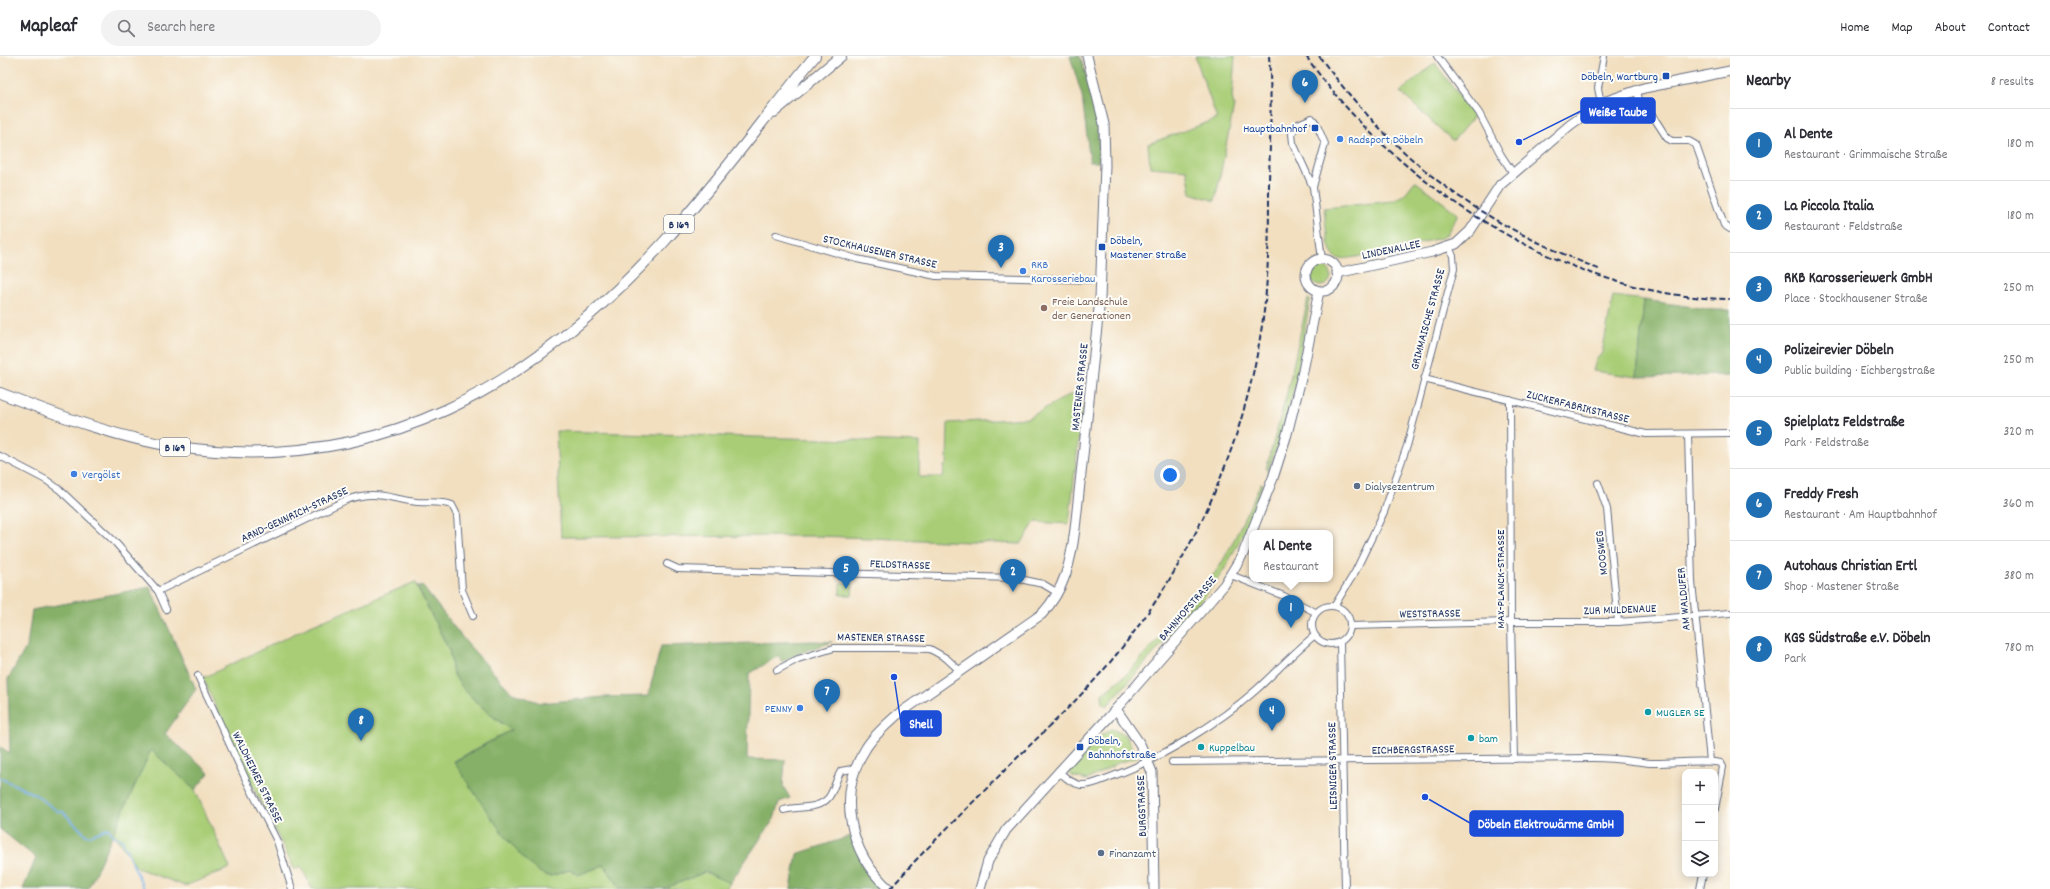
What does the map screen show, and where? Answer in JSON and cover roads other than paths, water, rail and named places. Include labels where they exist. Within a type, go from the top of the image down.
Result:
[{"type":"main road","name":"B 169","points":[[0,393],[101,430],[177,447],[215,451],[281,451],[318,447],[364,438],[413,424],[446,411],[493,387],[524,367],[585,321],[622,285],[675,229],[814,56]]},
{"type":"main road","points":[[764,119],[790,100],[841,56]]},
{"type":"main road","name":"MASTENER STRASSE","points":[[889,889],[876,877],[864,860],[853,831],[850,805],[851,786],[865,749],[884,726],[959,670],[1033,622],[1050,605],[1058,593],[1068,569],[1075,529],[1101,280],[1104,124],[1087,56]]},
{"type":"main road","points":[[1449,247],[1463,239],[1494,193],[1512,173],[1583,114],[1601,103],[1637,90],[1730,71]]},
{"type":"main road","name":"LINDENALLEE","points":[[1337,272],[1449,247]]},
{"type":"main road","points":[[1322,260],[1334,265],[1337,272],[1337,279],[1332,288],[1319,291],[1309,284],[1306,274],[1311,264],[1322,260]]},
{"type":"main road","name":"BAHNHOFSTRASSE","points":[[1253,530],[1285,441],[1303,371],[1319,291]]},
{"type":"main road","name":"BAHNHOFSTRASSE","points":[[980,889],[988,861],[1006,830],[1116,708],[1231,574],[1249,539]]},
{"type":"main road","name":"BURGSTRASSE","points":[[1116,708],[1140,744],[1149,761],[1153,788],[1154,889]]},
{"type":"street","points":[[1437,56],[1479,113],[1512,173]]},
{"type":"street","points":[[1601,103],[1598,88],[1604,56]]},
{"type":"street","points":[[1637,90],[1639,100],[1648,110],[1667,138],[1672,142],[1689,142],[1696,145],[1724,225],[1730,229]]},
{"type":"street","points":[[1313,187],[1325,144],[1316,123],[1312,118],[1296,125],[1292,134],[1292,143],[1313,187],[1322,260]]},
{"type":"street","name":"STOCKHAUSENER STRASSE","points":[[776,235],[857,259],[936,276],[1101,280]]},
{"type":"street","name":"GRIMMAISCHE STRASSE","points":[[1335,605],[1355,572],[1384,512],[1407,446],[1454,269],[1453,256],[1449,247]]},
{"type":"street","name":"ZUCKERFABRIKSTRASSE","points":[[1424,380],[1646,434],[1730,432]]},
{"type":"street","name":"MAX-PLANCK-STRASSE","points":[[1510,400],[1511,622],[1514,759]]},
{"type":"street","name":"AM WALDUFER","points":[[1688,434],[1692,582],[1710,761]]},
{"type":"street","points":[[0,456],[46,480],[60,490],[114,541],[158,591],[166,609]]},
{"type":"street","name":"MOOSWEG","points":[[1598,483],[1607,509],[1618,622]]},
{"type":"street","name":"ARND-GENNRICH-STRASSE","points":[[158,591],[346,500],[364,494],[383,494],[418,502],[441,501],[452,505],[457,515],[462,590],[473,616]]},
{"type":"street","name":"FELDSTRASSE","points":[[667,564],[678,569],[1015,578],[1043,584],[1058,593]]},
{"type":"street","points":[[1231,574],[1248,583],[1284,596],[1315,612]]},
{"type":"street","points":[[1335,605],[1348,615],[1350,626],[1348,634],[1340,642],[1331,644],[1314,636],[1312,622],[1315,612],[1324,606],[1335,605]]},
{"type":"street","name":"ZUR MULDENAUE","points":[[1511,622],[1618,622],[1730,613]]},
{"type":"street","name":"WESTSTRASSE","points":[[1350,626],[1511,622]]},
{"type":"street","points":[[1058,771],[1075,783],[1086,785],[1132,769],[1149,761],[1202,729],[1256,691],[1295,651],[1314,636]]},
{"type":"street","name":"LEISNIGER STRASSE","points":[[1340,642],[1345,889]]},
{"type":"street","name":"MASTENER STRASSE","points":[[777,670],[798,659],[834,648],[930,649],[946,658],[959,670]]},
{"type":"street","name":"WALDHEIMER STRASSE","points":[[198,676],[247,782],[277,841],[292,889]]},
{"type":"street","name":"EICHBERGSTRASSE","points":[[1172,762],[1343,762],[1619,758],[1650,763],[1710,761],[1721,763],[1723,767],[1716,805]]},
{"type":"street","points":[[784,810],[794,807],[820,805],[829,797],[841,771],[851,767],[857,768]]},
{"type":"street","points":[[1700,889],[1702,877]]},
{"type":"waterway","points":[[0,778],[36,795],[57,811],[63,812],[86,835],[90,836],[108,828],[113,835],[122,840],[144,889]]},
{"type":"railway","points":[[890,889],[942,833],[1083,693],[1116,655],[1145,617],[1171,578],[1194,536],[1214,494],[1231,449],[1245,404],[1256,358],[1264,311],[1269,230],[1271,103],[1269,56]]},
{"type":"railway","points":[[1306,56],[1343,104],[1387,149],[1437,190],[1491,226],[1549,256],[1609,279],[1669,294],[1730,299]]},
{"type":"railway","points":[[1319,56],[1352,98],[1389,138],[1451,191],[1473,206],[1519,233],[1601,270]]},
{"type":"place","name":"Döbeln, Wartburg","points":[[1666,76]]},
{"type":"place","name":"Freddy Fresh","points":[[1305,103]]},
{"type":"place","name":"Hauptbahnhof","points":[[1315,128]]},
{"type":"place","name":"Radsport Döbeln","points":[[1340,139]]},
{"type":"place","name":"Weiße Taube","points":[[1519,142]]},
{"type":"place","name":"Döbeln, Mastener Straße","points":[[1102,247]]},
{"type":"place","name":"RKB Karosseriewerk GmbH","points":[[1001,268]]},
{"type":"place","name":"RKB Karosseriebau","points":[[1023,271]]},
{"type":"place","name":"Freie Landschule der Generationen","points":[[1044,308]]},
{"type":"place","name":"Vergölst","points":[[74,474]]},
{"type":"place","name":"Dialysezentrum","points":[[1357,486]]},
{"type":"place","name":"Spielplatz Feldstraße","points":[[846,589]]},
{"type":"place","name":"La Piccola Italia","points":[[1013,592]]},
{"type":"place","name":"Al Dente","points":[[1291,628]]},
{"type":"place","name":"Shell","points":[[894,677]]},
{"type":"place","name":"PENNY","points":[[800,708]]},
{"type":"place","name":"Autohaus Christian Ertl","points":[[827,712]]},
{"type":"place","name":"MUGLER SE","points":[[1648,712]]},
{"type":"place","name":"Polizeirevier Döbeln","points":[[1272,731]]},
{"type":"place","name":"bam","points":[[1471,738]]},
{"type":"place","name":"KGS Südstraße e.V. Döbeln","points":[[361,741]]},
{"type":"place","name":"Döbeln, Bahnhofstraße","points":[[1080,747]]},
{"type":"place","name":"Kuppelbau","points":[[1201,747]]},
{"type":"place","name":"Döbeln Elektrowärme GmbH","points":[[1425,797]]},
{"type":"place","name":"Finanzamt","points":[[1101,853]]}]
